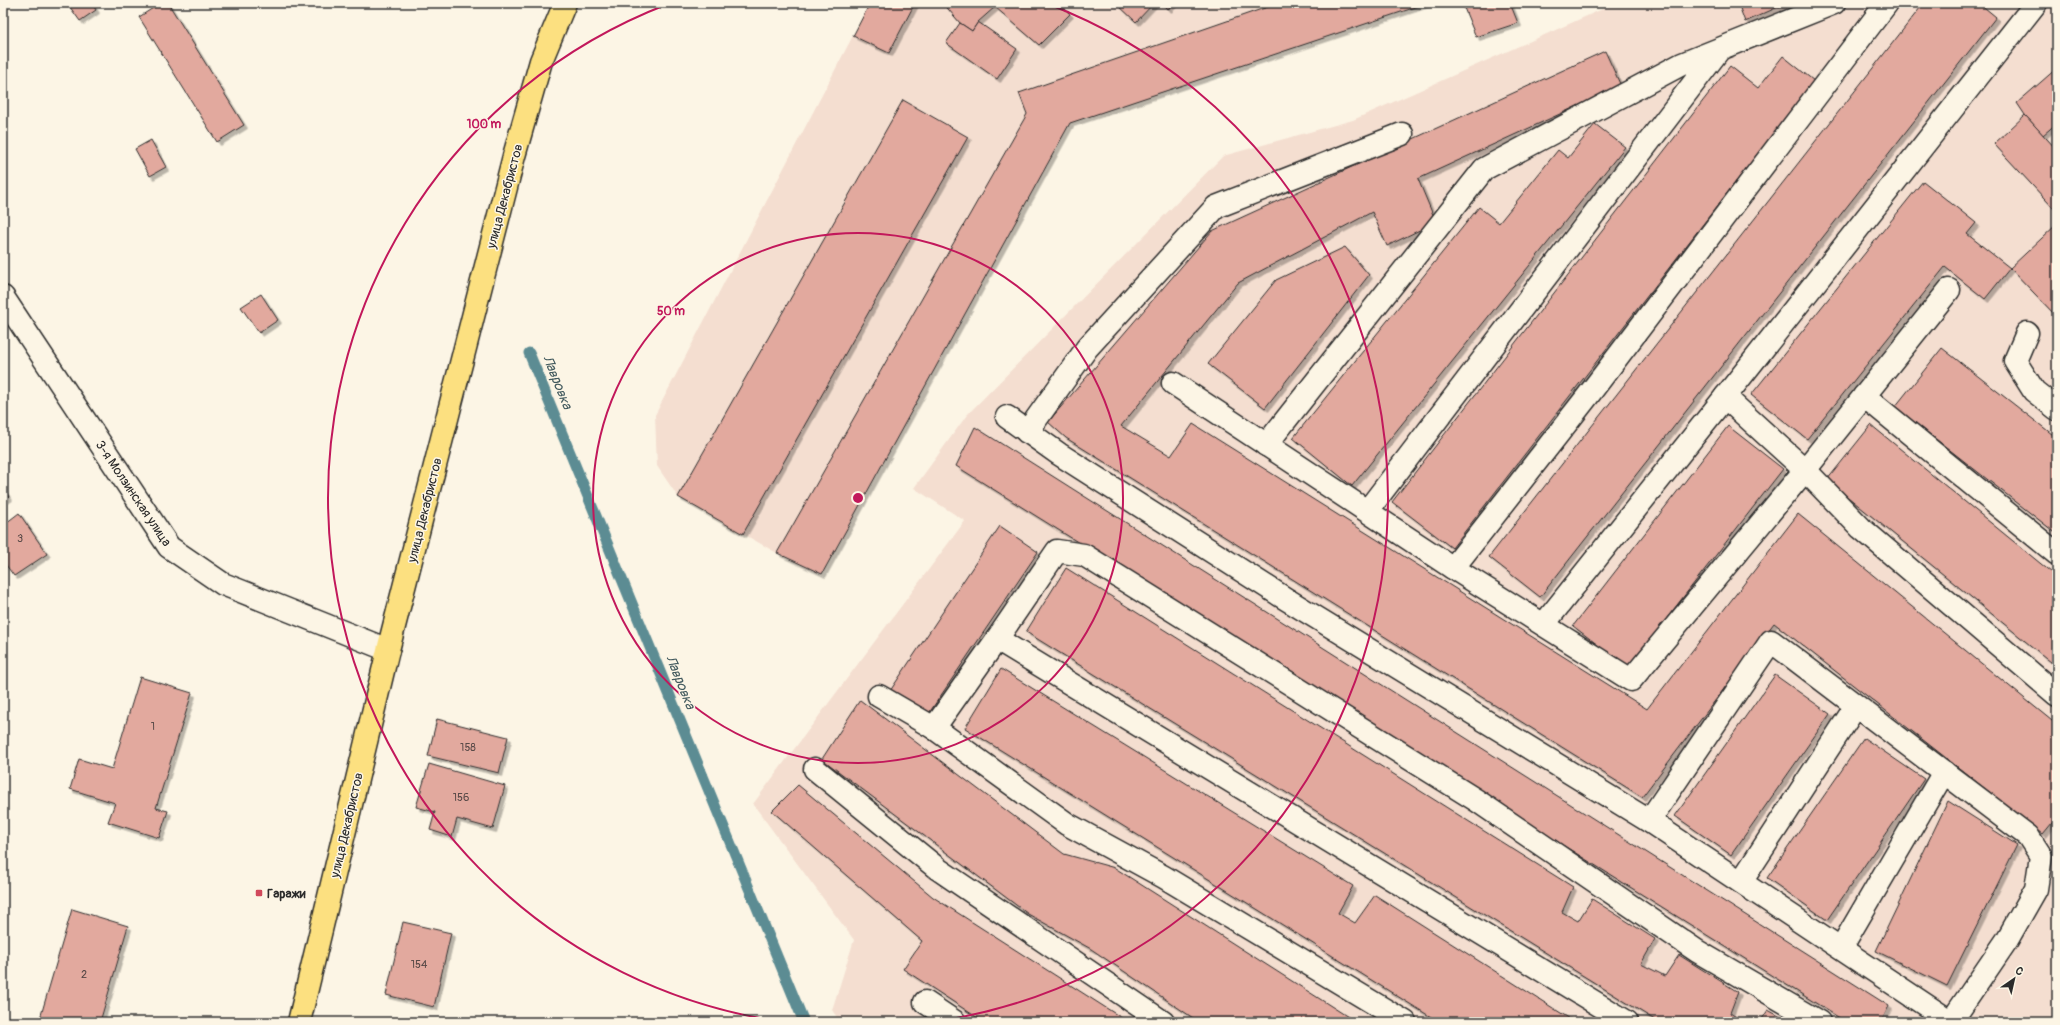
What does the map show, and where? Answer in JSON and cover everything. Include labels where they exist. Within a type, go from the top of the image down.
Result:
[{"type":"highway","name":"улица Декабристов","points":[[299,1022],[388,650],[514,156],[541,61],[565,3]]},
{"type":"street","points":[[1266,445],[1484,169],[1682,64],[1834,3]]},
{"type":"street","points":[[1453,568],[1592,391],[1887,3]]},
{"type":"street","points":[[1544,624],[2036,3]]},
{"type":"street","points":[[1368,510],[1720,49]]},
{"type":"street","points":[[1027,432],[1087,348],[1216,207],[1402,134]]},
{"type":"street","points":[[1173,383],[1368,510],[1453,568],[1631,680],[1805,470],[1949,290]]},
{"type":"street","name":"3-я Молзинская улица","points":[[3,297],[169,547],[224,584],[388,650]]},
{"type":"street","points":[[2027,333],[2015,360],[2034,391],[2057,409]]},
{"type":"street","points":[[1864,396],[2057,554]]},
{"type":"street","points":[[1725,397],[1805,470],[1861,528],[2057,695]]},
{"type":"street","points":[[1007,417],[1027,432],[1286,599],[1649,820],[1951,1022],[2007,940],[2036,889],[2057,862]]},
{"type":"street","points":[[934,728],[1057,551],[1084,555],[1476,800],[1698,951],[1819,1022]]},
{"type":"street","points":[[997,639],[1627,1022]]},
{"type":"street","points":[[1649,820],[1771,641],[2028,836],[2041,856],[2036,889]]},
{"type":"street","points":[[879,696],[934,728],[1066,824],[1164,877],[1405,1022]]},
{"type":"street","points":[[1741,882],[1856,706]]},
{"type":"street","points":[[815,769],[938,869],[1163,1022]]},
{"type":"street","points":[[1840,948],[1944,772]]},
{"type":"street","points":[[924,1002],[955,1022]]},
{"type":"shaded area","points":[[870,3],[1428,3],[1070,123],[822,574],[777,553],[678,497],[657,466],[655,415]]},
{"type":"shaded area","points":[[1616,3],[2057,3],[2057,1022],[840,1022],[832,1010],[854,940],[753,804],[965,521],[914,488],[967,415],[1223,156],[1353,120]]},
{"type":"building","points":[[67,3],[92,3],[96,10],[80,21]]},
{"type":"building","points":[[161,3],[168,3],[244,125],[217,142],[139,17]]},
{"type":"building","points":[[870,3],[915,3],[889,53],[853,36]]},
{"type":"building","points":[[943,3],[1059,3],[1070,14],[1039,45],[995,7],[978,22],[972,31],[960,23]]},
{"type":"building","points":[[1116,3],[1154,3],[1136,22]]},
{"type":"building","points":[[1162,3],[1174,3],[1168,9]]},
{"type":"building","points":[[1279,3],[1428,3],[1070,123],[822,574],[777,553],[1027,114],[1019,93]]},
{"type":"building","points":[[1462,3],[1510,3],[1518,23],[1476,37]]},
{"type":"building","points":[[1738,3],[1787,3],[1745,22]]},
{"type":"building","points":[[1924,3],[1979,3],[1996,17],[1540,597],[1489,557]]},
{"type":"building","points":[[978,22],[1017,49],[997,79],[946,43],[960,23],[972,31]]},
{"type":"building","points":[[1605,51],[1621,86],[1418,179],[1436,222],[1387,246],[1372,212],[1238,283],[1121,426],[1171,456],[1193,424],[1647,709],[1798,514],[2057,725],[2057,817],[2043,834],[1774,623],[1642,797],[1066,438],[1048,422],[1212,231]]},
{"type":"building","points":[[1783,56],[1814,81],[1452,548],[1392,502],[1730,66],[1758,88]]},
{"type":"building","points":[[2057,68],[2057,123],[2043,135],[2025,115],[2017,103]]},
{"type":"building","points":[[903,100],[968,137],[743,534],[678,497]]},
{"type":"building","points":[[2025,115],[2057,150],[2057,212],[1994,144]]},
{"type":"building","points":[[1595,124],[1625,147],[1352,486],[1293,438],[1479,207],[1499,223],[1558,150],[1568,158]]},
{"type":"building","points":[[151,140],[166,167],[150,176],[135,149]]},
{"type":"building","points":[[1923,181],[1976,223],[1967,234],[2010,268],[1985,299],[1945,267],[1807,439],[1751,395]]},
{"type":"building","points":[[2057,224],[2057,317],[2010,268]]},
{"type":"building","points":[[1345,247],[1369,275],[1265,408],[1208,364],[1276,280]]},
{"type":"building","points":[[261,294],[278,320],[259,333],[241,307]]},
{"type":"building","points":[[1942,348],[2057,438],[2057,534],[1895,407]]},
{"type":"building","points":[[1871,425],[2057,577],[2057,667],[1827,480]]},
{"type":"building","points":[[1728,426],[1783,469],[1628,668],[1573,626]]},
{"type":"building","points":[[975,427],[1889,1006],[1881,1022],[1846,1022],[956,466]]},
{"type":"building","points":[[3,488],[9,497],[3,501]]},
{"type":"building","points":[[19,513],[47,554],[14,576],[3,561],[3,518],[6,523]]},
{"type":"building","points":[[1000,526],[1038,552],[927,716],[890,691]]},
{"type":"building","points":[[1066,568],[1573,887],[1562,912],[1578,921],[1592,899],[1655,939],[1641,964],[1665,976],[1679,955],[1738,992],[1730,1013],[1744,1022],[1658,1022],[1026,632]]},
{"type":"building","points":[[1001,669],[1353,886],[1338,913],[1355,923],[1375,895],[1575,1022],[1439,1022],[965,728]]},
{"type":"building","points":[[1775,675],[1830,714],[1731,855],[1675,816]]},
{"type":"building","points":[[140,677],[192,693],[156,808],[168,811],[159,838],[108,822],[115,803],[70,789],[79,759],[112,769]]},
{"type":"building","points":[[860,700],[1064,854],[1115,868],[1356,1022],[1199,1022],[1091,949],[1028,914],[822,759]]},
{"type":"building","points":[[437,719],[508,737],[499,773],[428,756]]},
{"type":"building","points":[[1864,738],[1924,779],[1827,920],[1767,878]]},
{"type":"building","points":[[429,764],[505,786],[493,829],[457,819],[452,837],[430,830],[435,812],[416,807]]},
{"type":"building","points":[[798,785],[933,897],[1128,1022],[984,1022],[903,969],[922,941],[772,811]]},
{"type":"building","points":[[1948,801],[2017,845],[1947,986],[1876,951]]},
{"type":"building","points":[[72,909],[128,926],[100,1022],[39,1022]]},
{"type":"building","points":[[403,922],[451,933],[434,1007],[386,995]]},
{"type":"building","points":[[1768,1010],[1790,1022],[1760,1022]]},
{"type":"waterway","name":"Лавровка","points":[[529,353],[804,1022]]},
{"type":"place","name":"Гаражи","points":[[259,893]]}]
